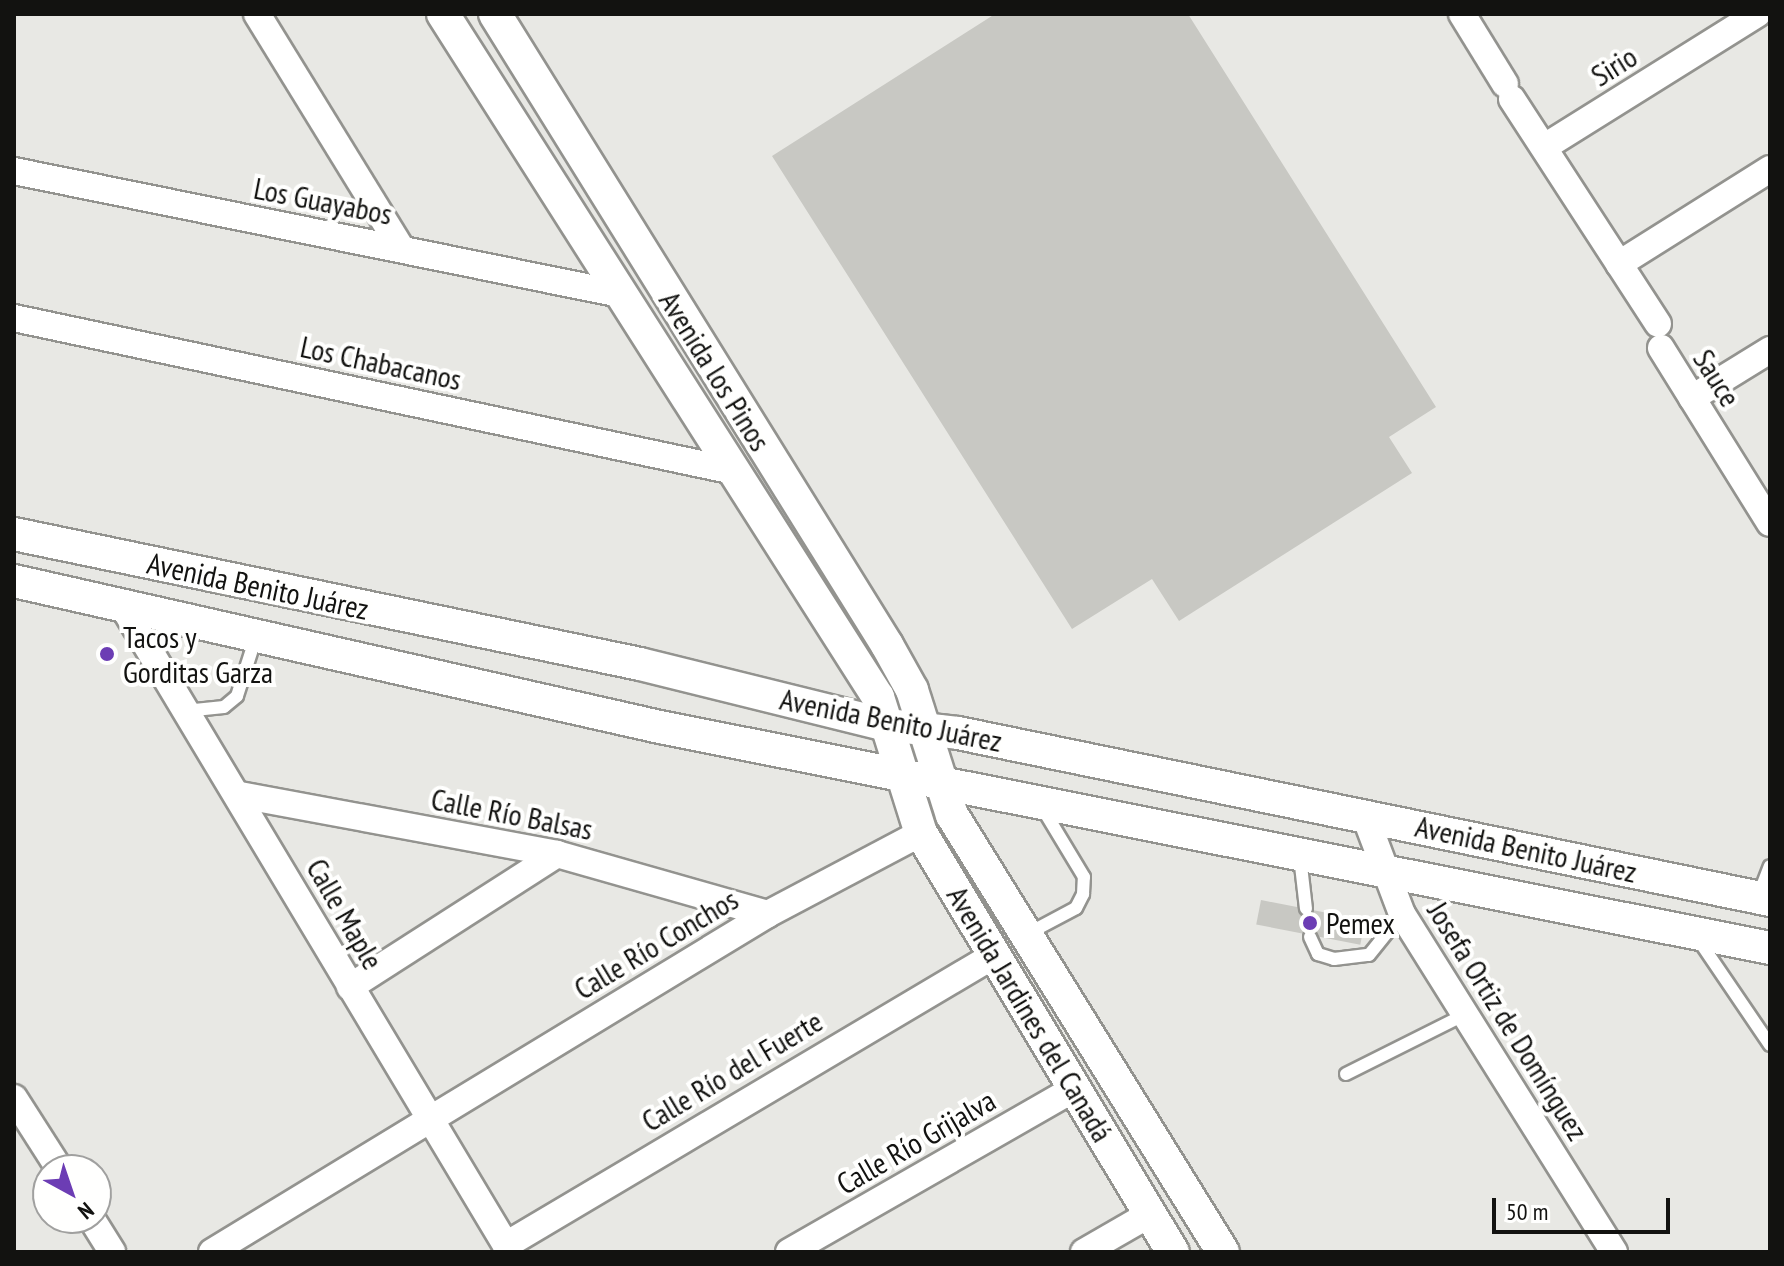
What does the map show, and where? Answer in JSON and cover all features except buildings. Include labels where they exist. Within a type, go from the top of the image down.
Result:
[{"type":"street","points":[[257,14],[401,248]]},
{"type":"street","name":"Avenida los Pinos","points":[[443,14],[878,697],[887,725]]},
{"type":"street","name":"Avenida los Pinos","points":[[495,14],[887,645],[927,731],[938,778]]},
{"type":"street","name":"Sauce","points":[[1463,14],[1619,264],[1692,398],[1770,523]]},
{"type":"street","name":"Sirio","points":[[1546,146],[1757,14]]},
{"type":"street","points":[[1619,264],[1770,169]]},
{"type":"street","name":"Los Guayabos","points":[[14,171],[620,294]]},
{"type":"street","name":"Los Chabacanos","points":[[14,318],[734,471]]},
{"type":"street","points":[[1692,398],[1770,350]]},
{"type":"street","name":"Avenida Benito Juárez","points":[[14,534],[640,664],[887,725],[1365,816],[1764,898]]},
{"type":"street","name":"Avenida Benito Juárez","points":[[14,581],[255,640],[896,772],[1036,796],[1770,948]]},
{"type":"street","name":"Calle Maple","points":[[124,608],[185,711],[240,795],[350,987],[508,1248]]},
{"type":"street","name":"Avenida Jardines del Canadá","points":[[887,725],[896,772],[921,833],[1173,1252]]},
{"type":"street","name":"Avenida Jardines del Canadá","points":[[938,778],[952,815],[1223,1252]]},
{"type":"street","name":"Calle Río Balsas","points":[[240,795],[557,854],[768,914]]},
{"type":"street","name":"Josefa Ortiz de Domínguez","points":[[1365,816],[1402,914],[1614,1252]]},
{"type":"street","name":"Calle Río Conchos","points":[[212,1252],[768,914],[921,833]]},
{"type":"street","points":[[350,987],[557,854]]},
{"type":"street","name":"Calle Río del Fuerte","points":[[508,1248],[993,956]]},
{"type":"street","name":"Calle Río Grijalva","points":[[789,1252],[1074,1089]]},
{"type":"street","points":[[14,1098],[50,1154]]},
{"type":"street","points":[[1084,1252],[1150,1214]]},
{"type":"street","points":[[101,1234],[112,1252]]},
{"type":"lane","points":[[185,711],[224,707],[237,696],[255,640]]},
{"type":"lane","points":[[1026,935],[1076,908],[1083,894],[1084,877],[1036,796]]},
{"type":"lane","points":[[1299,850],[1306,909]]},
{"type":"lane","points":[[1764,898],[1770,866]]},
{"type":"lane","points":[[1310,937],[1318,954],[1334,959],[1369,955],[1402,914]]},
{"type":"lane","points":[[1693,932],[1770,1045]]},
{"type":"lane","points":[[1346,1074],[1466,1014]]},
{"type":"place","name":"Tacos y Gorditas Garza","points":[[107,654]]},
{"type":"place","name":"Pemex","points":[[1310,923]]}]
